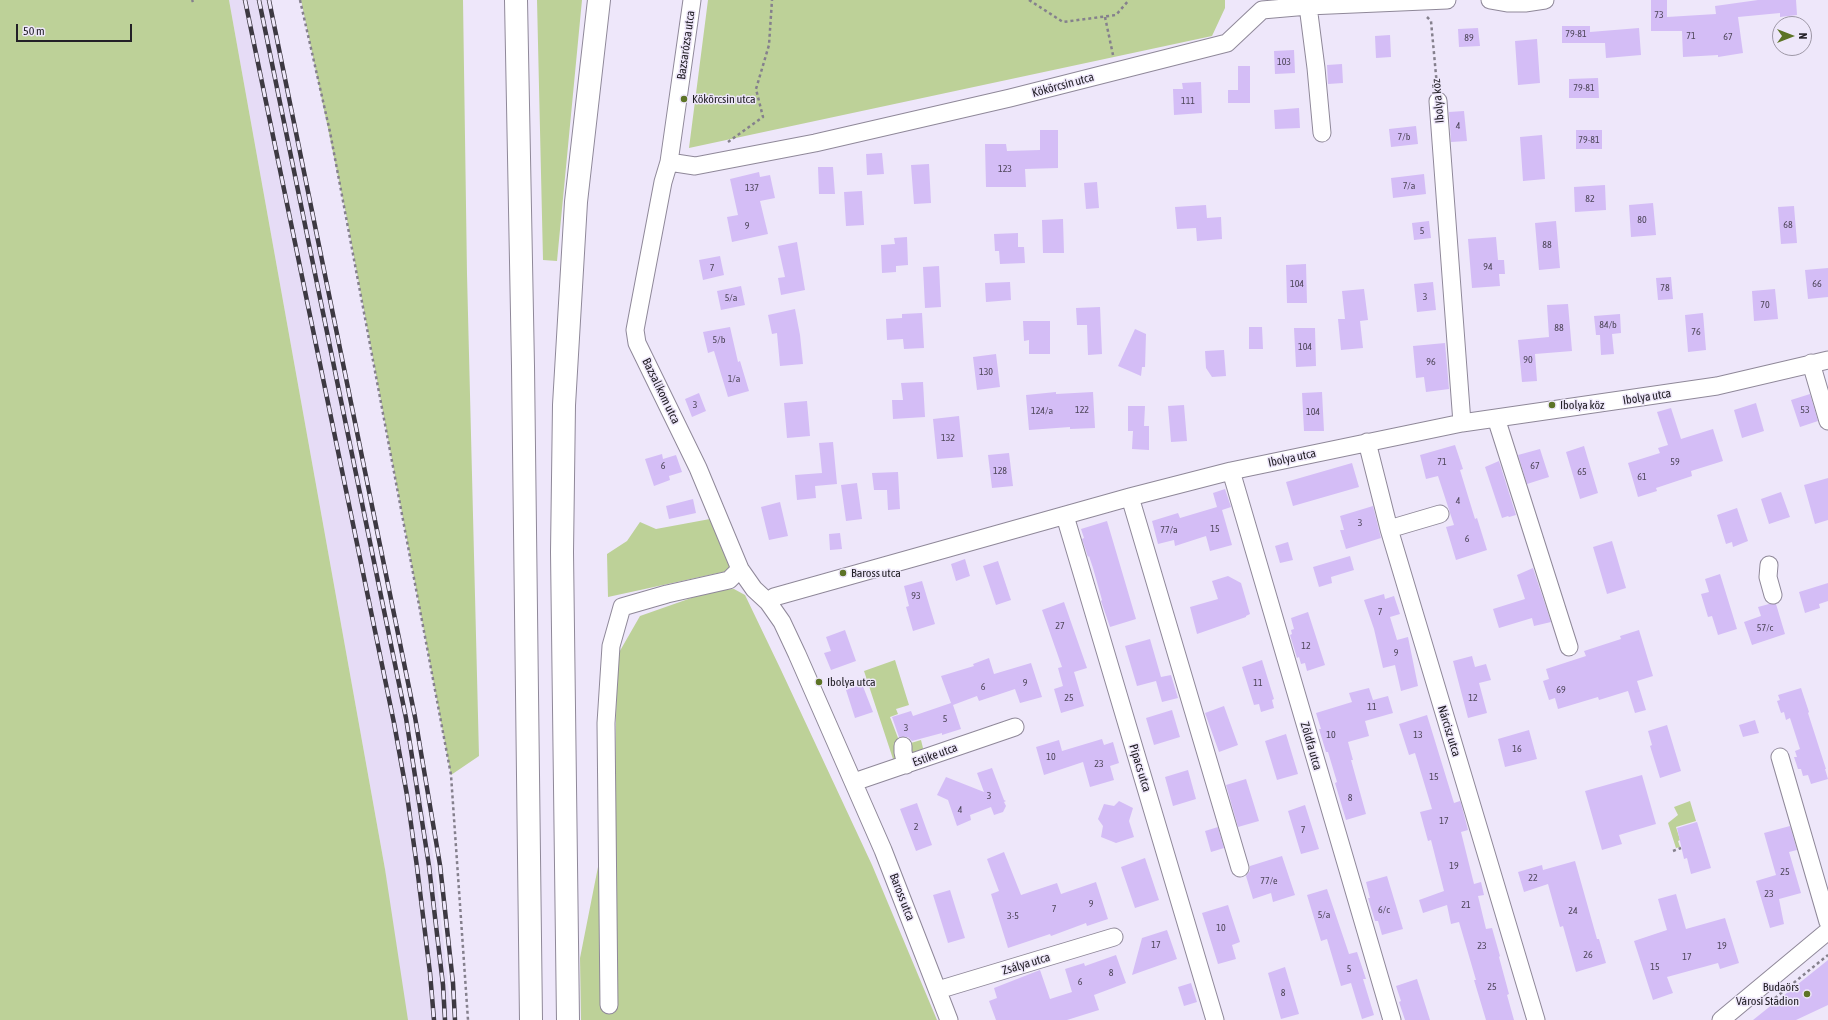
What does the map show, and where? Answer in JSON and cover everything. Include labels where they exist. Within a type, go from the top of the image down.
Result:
[{"type":"highway","points":[[516,0],[523,366],[531,1020]]},
{"type":"highway","points":[[568,1020],[562,552],[564,405],[576,202],[599,0]]},
{"type":"street","name":"Bazsarózsa utca","points":[[669,162],[692,0]]},
{"type":"street","name":"Kökörcsin utca","points":[[669,162],[695,166],[815,143],[1010,98],[1227,43],[1262,5],[1308,6],[1447,0]]},
{"type":"street","points":[[1490,0],[1507,3],[1525,3],[1545,0]]},
{"type":"street","points":[[1308,6],[1322,133]]},
{"type":"street","name":"Ibolya köz","points":[[1438,101],[1462,423]]},
{"type":"street","name":"Bazsalikom utca","points":[[669,162],[663,182],[635,330],[637,343],[698,468],[740,569],[754,589],[768,602]]},
{"type":"street","name":"Ibolya utca","points":[[768,602],[774,597],[1130,497],[1231,471],[1462,423],[1716,386],[1828,360]]},
{"type":"street","points":[[1811,363],[1828,421]]},
{"type":"street","points":[[1496,418],[1569,647]]},
{"type":"street","name":"Nárcisz utca","points":[[1367,442],[1389,529],[1536,1020]]},
{"type":"street","name":"Zöldfa utca","points":[[1231,471],[1392,1020]]},
{"type":"street","points":[[1130,497],[1240,868]]},
{"type":"street","points":[[1389,529],[1440,514]]},
{"type":"street","name":"Pipacs utca","points":[[1065,516],[1215,1020]]},
{"type":"street","points":[[1769,565],[1768,576],[1773,595]]},
{"type":"street","points":[[609,1004],[606,723],[611,646],[622,607],[667,594],[729,580],[740,569]]},
{"type":"street","name":"Baross utca","points":[[768,602],[782,622],[854,782],[883,850],[949,1020]]},
{"type":"street","name":"Estike utca","points":[[854,782],[1015,727]]},
{"type":"street","points":[[903,746],[902,752],[906,765]]},
{"type":"street","points":[[1780,757],[1828,922]]},
{"type":"street","points":[[1721,1020],[1828,931]]},
{"type":"street","name":"Zsálya utca","points":[[938,990],[1114,937]]},
{"type":"path","points":[[300,0],[330,132],[451,775],[468,1020]]},
{"type":"path","points":[[726,144],[763,117],[756,89],[769,45],[772,0]]},
{"type":"path","points":[[1029,0],[1063,22],[1116,15],[1129,0]]},
{"type":"path","name":"Ibolya köz","points":[[1412,2],[1431,21],[1438,101]]},
{"type":"path","points":[[1105,16],[1116,71]]},
{"type":"path","points":[[1673,851],[1681,848]]},
{"type":"path","points":[[1773,1000],[1828,955]]},
{"type":"shaded area","points":[[229,0],[270,0],[435,865],[452,1020],[403,1020],[385,869]]},
{"type":"green space","points":[[0,0],[229,0],[385,869],[408,1020],[0,1020]]},
{"type":"green space","points":[[301,0],[463,0],[467,274],[479,756],[451,775],[346,214]]},
{"type":"green space","points":[[537,0],[582,0],[557,261],[543,260]]},
{"type":"green space","points":[[708,0],[1225,0],[1225,8],[1212,36],[689,148]]},
{"type":"green space","points":[[710,519],[732,570],[608,597],[607,554],[627,541],[640,522],[656,529]]},
{"type":"green space","points":[[734,589],[745,595],[781,670],[872,865],[937,1020],[581,1020],[580,958],[615,781],[617,656],[640,616],[714,590]]},
{"type":"green space","points":[[895,660],[909,705],[896,709],[898,714],[890,717],[901,746],[921,740],[924,752],[894,762],[864,671]]},
{"type":"green space","points":[[1690,801],[1696,821],[1676,827],[1680,840],[1678,841],[1680,847],[1676,848],[1668,823],[1678,815],[1674,807]]},
{"type":"building","points":[[1651,0],[1667,0],[1667,17],[1716,14],[1715,6],[1758,0],[1796,0],[1797,15],[1780,16],[1780,13],[1738,17],[1743,53],[1718,57],[1718,55],[1683,57],[1682,31],[1651,31]]},
{"type":"building","points":[[1562,26],[1590,26],[1590,32],[1639,28],[1641,55],[1606,58],[1605,43],[1562,43]]},
{"type":"building","points":[[1478,28],[1480,46],[1459,47],[1458,29]]},
{"type":"building","points":[[1390,35],[1391,57],[1376,58],[1375,36]]},
{"type":"building","points":[[1537,39],[1540,83],[1518,85],[1515,41]]},
{"type":"building","points":[[1294,50],[1295,73],[1275,74],[1274,51]]},
{"type":"building","points":[[1342,64],[1343,83],[1328,84],[1327,65]]},
{"type":"building","points":[[1238,66],[1250,66],[1250,103],[1228,103],[1228,90],[1238,90]]},
{"type":"building","points":[[1598,78],[1599,98],[1569,98],[1569,79]]},
{"type":"building","points":[[1201,82],[1202,113],[1174,115],[1173,89],[1183,89],[1182,83]]},
{"type":"building","points":[[1299,108],[1300,128],[1275,129],[1274,110]]},
{"type":"building","points":[[1464,111],[1467,141],[1451,142],[1449,112]]},
{"type":"building","points":[[1416,126],[1418,144],[1391,147],[1389,129]]},
{"type":"building","points":[[1040,130],[1058,130],[1058,168],[1025,169],[1026,187],[986,187],[985,144],[1006,144],[1007,151],[1040,150]]},
{"type":"building","points":[[1576,130],[1602,130],[1602,149],[1576,149]]},
{"type":"building","points":[[1542,135],[1545,179],[1523,181],[1520,137]]},
{"type":"building","points":[[882,153],[884,174],[867,175],[866,154]]},
{"type":"building","points":[[929,164],[931,203],[914,204],[911,165]]},
{"type":"building","points":[[818,167],[833,167],[835,194],[819,194]]},
{"type":"building","points":[[759,172],[760,177],[770,175],[775,198],[760,201],[768,234],[732,242],[727,217],[738,215],[730,179]]},
{"type":"building","points":[[1424,174],[1426,194],[1393,198],[1391,178]]},
{"type":"building","points":[[1097,182],[1099,208],[1086,209],[1084,183]]},
{"type":"building","points":[[1605,185],[1606,210],[1575,212],[1574,187]]},
{"type":"building","points":[[862,191],[864,225],[846,226],[844,192]]},
{"type":"building","points":[[1653,203],[1656,235],[1631,237],[1629,205]]},
{"type":"building","points":[[1206,205],[1207,218],[1221,217],[1222,239],[1197,241],[1196,228],[1177,229],[1175,207]]},
{"type":"building","points":[[1794,206],[1797,243],[1781,244],[1778,207]]},
{"type":"building","points":[[1063,219],[1064,253],[1043,253],[1042,220]]},
{"type":"building","points":[[1429,221],[1431,238],[1414,240],[1412,223]]},
{"type":"building","points":[[1556,221],[1560,268],[1539,270],[1535,223]]},
{"type":"building","points":[[1018,233],[1018,247],[1024,247],[1025,263],[1000,264],[999,251],[995,251],[994,234]]},
{"type":"building","points":[[907,237],[908,265],[896,266],[896,272],[882,273],[881,245],[895,244],[894,238]]},
{"type":"building","points":[[1496,237],[1498,260],[1504,260],[1505,274],[1499,274],[1500,286],[1472,288],[1468,239]]},
{"type":"building","points":[[797,242],[805,290],[781,295],[778,278],[785,277],[778,246]]},
{"type":"building","points":[[720,256],[724,275],[703,280],[699,260]]},
{"type":"building","points":[[1306,264],[1307,303],[1287,303],[1286,265]]},
{"type":"building","points":[[939,266],[941,307],[925,308],[923,267]]},
{"type":"building","points":[[1828,268],[1828,297],[1808,299],[1805,270]]},
{"type":"building","points":[[1671,277],[1673,299],[1658,300],[1656,278]]},
{"type":"building","points":[[1010,282],[1011,300],[986,302],[985,283]]},
{"type":"building","points":[[1433,282],[1436,310],[1417,312],[1414,284]]},
{"type":"building","points":[[741,286],[745,305],[721,310],[717,291]]},
{"type":"building","points":[[1364,289],[1368,320],[1360,321],[1363,348],[1341,350],[1338,319],[1345,319],[1342,291]]},
{"type":"building","points":[[1775,289],[1778,319],[1754,321],[1752,291]]},
{"type":"building","points":[[1568,304],[1572,351],[1535,354],[1537,381],[1522,382],[1518,340],[1549,337],[1547,305]]},
{"type":"building","points":[[1100,307],[1102,354],[1088,355],[1087,325],[1077,325],[1076,308]]},
{"type":"building","points":[[795,309],[800,335],[803,364],[780,366],[777,333],[772,334],[768,315]]},
{"type":"building","points":[[922,313],[924,348],[904,349],[903,339],[887,340],[886,319],[902,318],[902,314]]},
{"type":"building","points":[[1703,313],[1706,350],[1688,352],[1685,315]]},
{"type":"building","points":[[1620,314],[1621,333],[1612,334],[1614,354],[1601,355],[1600,335],[1596,335],[1594,316]]},
{"type":"building","points":[[1023,321],[1050,321],[1050,354],[1029,354],[1029,340],[1024,341]]},
{"type":"building","points":[[730,327],[738,362],[740,361],[749,391],[728,397],[714,351],[708,353],[703,332]]},
{"type":"building","points":[[1249,327],[1262,327],[1263,349],[1249,349]]},
{"type":"building","points":[[1294,328],[1315,328],[1316,366],[1296,367]]},
{"type":"building","points":[[1135,329],[1146,334],[1145,367],[1142,367],[1141,376],[1118,366]]},
{"type":"building","points":[[1445,343],[1449,389],[1426,392],[1424,377],[1416,378],[1413,346]]},
{"type":"building","points":[[1224,350],[1226,376],[1212,377],[1206,368],[1205,351]]},
{"type":"building","points":[[996,354],[1000,387],[977,390],[973,357]]},
{"type":"building","points":[[923,382],[925,417],[893,419],[892,400],[903,400],[901,383]]},
{"type":"building","points":[[1056,392],[1056,394],[1093,392],[1095,428],[1070,429],[1070,427],[1029,430],[1026,395]]},
{"type":"building","points":[[1322,392],[1324,431],[1304,431],[1302,393]]},
{"type":"building","points":[[699,393],[706,411],[692,417],[685,399]]},
{"type":"building","points":[[1810,394],[1818,421],[1800,427],[1791,400]]},
{"type":"building","points":[[807,401],[810,436],[787,438],[784,403]]},
{"type":"building","points":[[1756,403],[1764,431],[1742,438],[1734,410]]},
{"type":"building","points":[[1184,405],[1187,441],[1171,442],[1168,406]]},
{"type":"building","points":[[1128,406],[1145,406],[1144,426],[1149,426],[1149,450],[1132,449],[1133,431],[1128,431]]},
{"type":"building","points":[[1671,408],[1681,439],[1713,429],[1723,461],[1691,471],[1692,476],[1656,488],[1657,491],[1638,497],[1628,463],[1660,453],[1658,448],[1668,445],[1657,412]]},
{"type":"building","points":[[959,416],[963,457],[937,459],[933,419]]},
{"type":"building","points":[[833,442],[837,484],[815,486],[816,498],[797,500],[795,475],[822,473],[819,443]]},
{"type":"building","points":[[1455,445],[1463,469],[1460,470],[1475,519],[1477,518],[1487,550],[1456,560],[1446,527],[1454,525],[1438,476],[1426,479],[1420,455]]},
{"type":"building","points":[[1584,446],[1598,493],[1580,499],[1566,452]]},
{"type":"building","points":[[1540,449],[1549,477],[1527,484],[1518,455]]},
{"type":"building","points":[[1009,453],[1013,486],[992,488],[988,455]]},
{"type":"building","points":[[662,454],[663,459],[676,455],[682,472],[669,476],[670,480],[654,486],[645,459]]},
{"type":"building","points":[[1499,461],[1516,515],[1502,518],[1485,467]]},
{"type":"building","points":[[1352,463],[1359,487],[1293,506],[1286,482]]},
{"type":"building","points":[[898,472],[900,509],[888,510],[887,490],[874,490],[872,473]]},
{"type":"building","points":[[1828,478],[1828,520],[1815,524],[1804,485]]},
{"type":"building","points":[[857,483],[862,519],[846,521],[841,485]]},
{"type":"building","points":[[1225,489],[1231,507],[1222,510],[1232,545],[1210,551],[1206,536],[1175,546],[1174,540],[1158,544],[1152,521],[1178,513],[1180,518],[1217,507],[1213,493]]},
{"type":"building","points":[[1781,492],[1790,517],[1769,524],[1761,499]]},
{"type":"building","points":[[693,499],[696,513],[669,519],[666,506]]},
{"type":"building","points":[[780,502],[788,536],[769,540],[761,507]]},
{"type":"building","points":[[1373,506],[1381,538],[1346,549],[1340,530],[1344,530],[1340,516]]},
{"type":"building","points":[[1737,508],[1748,541],[1733,547],[1732,542],[1726,544],[1717,515]]},
{"type":"building","points":[[1107,521],[1136,619],[1110,627],[1101,601],[1102,600],[1093,568],[1082,539],[1084,538],[1081,529]]},
{"type":"building","points":[[840,533],[842,549],[830,550],[829,534]]},
{"type":"building","points":[[1612,541],[1626,588],[1607,594],[1593,547]]},
{"type":"building","points":[[1288,542],[1293,560],[1280,563],[1275,546]]},
{"type":"building","points":[[1350,556],[1354,570],[1331,577],[1332,583],[1319,587],[1313,567]]},
{"type":"building","points":[[965,559],[970,576],[956,581],[951,564]]},
{"type":"building","points":[[998,561],[1011,600],[996,605],[983,566]]},
{"type":"building","points":[[1533,568],[1551,622],[1534,626],[1532,618],[1499,628],[1493,609],[1525,599],[1517,575]]},
{"type":"building","points":[[1720,574],[1737,629],[1718,635],[1712,616],[1708,617],[1701,594],[1709,592],[1705,579]]},
{"type":"building","points":[[1228,576],[1241,583],[1250,614],[1246,617],[1197,634],[1190,607],[1218,599],[1212,581]]},
{"type":"building","points":[[922,581],[935,624],[913,631],[906,607],[909,606],[904,586]]},
{"type":"building","points":[[1828,583],[1828,601],[1819,604],[1820,608],[1805,613],[1799,592]]},
{"type":"building","points":[[1384,594],[1385,599],[1394,596],[1400,614],[1390,617],[1397,640],[1408,637],[1418,686],[1401,691],[1395,665],[1383,668],[1374,629],[1364,600]]},
{"type":"building","points":[[1064,602],[1087,668],[1074,672],[1084,706],[1061,713],[1054,689],[1063,686],[1058,668],[1062,667],[1042,610]]},
{"type":"building","points":[[1776,604],[1785,634],[1752,645],[1744,622],[1761,616],[1758,607]]},
{"type":"building","points":[[1308,612],[1325,665],[1307,671],[1305,663],[1301,664],[1299,657],[1297,658],[1290,635],[1292,634],[1291,630],[1294,629],[1291,618]]},
{"type":"building","points":[[845,630],[856,661],[831,670],[824,653],[831,651],[826,637]]},
{"type":"building","points":[[1639,630],[1653,676],[1637,681],[1646,710],[1635,713],[1628,691],[1599,700],[1598,697],[1558,709],[1555,698],[1549,700],[1543,681],[1549,679],[1546,669],[1586,656],[1584,651],[1621,639],[1620,636]]},
{"type":"building","points":[[1150,639],[1161,677],[1171,675],[1178,698],[1162,702],[1156,681],[1137,686],[1125,646]]},
{"type":"building","points":[[1472,656],[1475,667],[1486,664],[1491,680],[1479,683],[1487,713],[1468,718],[1453,661]]},
{"type":"building","points":[[989,658],[994,674],[1031,663],[1042,697],[1020,703],[1015,689],[979,701],[977,696],[953,705],[961,729],[942,735],[942,733],[912,741],[908,737],[899,737],[892,717],[911,711],[913,716],[951,703],[941,676],[974,666],[973,664]]},
{"type":"building","points":[[1262,660],[1274,699],[1272,700],[1274,708],[1261,712],[1259,704],[1254,705],[1242,667]]},
{"type":"building","points":[[862,684],[873,712],[855,718],[846,690]]},
{"type":"building","points":[[1369,688],[1373,700],[1388,696],[1393,713],[1365,721],[1369,736],[1348,742],[1353,760],[1351,760],[1366,814],[1346,820],[1335,783],[1337,782],[1319,729],[1321,729],[1316,713],[1352,702],[1349,693]]},
{"type":"building","points":[[1801,688],[1828,779],[1811,784],[1808,775],[1803,776],[1801,769],[1798,769],[1794,757],[1797,757],[1795,751],[1800,749],[1790,718],[1786,720],[1784,712],[1781,713],[1777,701],[1780,700],[1778,695]]},
{"type":"building","points":[[1224,706],[1238,745],[1219,752],[1205,713]]},
{"type":"building","points":[[1172,710],[1180,737],[1154,745],[1146,718]]},
{"type":"building","points":[[1427,715],[1454,803],[1460,801],[1461,803],[1468,830],[1461,832],[1474,884],[1481,882],[1484,895],[1478,896],[1486,929],[1492,928],[1500,956],[1499,957],[1509,994],[1507,995],[1514,1020],[1486,1020],[1459,922],[1451,924],[1447,905],[1423,913],[1419,900],[1444,891],[1431,840],[1428,841],[1420,812],[1432,809],[1415,753],[1409,755],[1399,724]]},
{"type":"building","points":[[1755,720],[1759,733],[1743,737],[1739,725]]},
{"type":"building","points":[[1667,725],[1681,771],[1660,778],[1650,746],[1652,745],[1648,731]]},
{"type":"building","points":[[1529,730],[1537,759],[1505,767],[1498,739]]},
{"type":"building","points":[[1286,734],[1298,774],[1277,780],[1265,741]]},
{"type":"building","points":[[1102,739],[1104,745],[1113,742],[1119,763],[1110,766],[1114,780],[1090,787],[1083,762],[1044,775],[1036,747],[1059,740],[1062,751]]},
{"type":"building","points":[[992,768],[1004,800],[1006,801],[1004,802],[1006,806],[1003,812],[994,815],[991,807],[970,815],[971,820],[957,826],[948,800],[937,795],[946,777],[984,792],[977,773]]},
{"type":"building","points":[[1188,770],[1196,799],[1173,806],[1165,777]]},
{"type":"building","points":[[1642,775],[1656,824],[1619,835],[1622,844],[1602,850],[1585,791]]},
{"type":"building","points":[[1246,779],[1259,821],[1238,827],[1226,785]]},
{"type":"building","points":[[1119,801],[1133,808],[1129,821],[1134,837],[1116,843],[1101,837],[1103,826],[1098,819],[1104,804],[1114,806]]},
{"type":"building","points":[[917,803],[932,845],[916,851],[900,809]]},
{"type":"building","points":[[1305,805],[1319,849],[1301,854],[1288,811]]},
{"type":"building","points":[[1697,822],[1711,868],[1691,874],[1687,858],[1684,859],[1677,828]]},
{"type":"building","points":[[1790,826],[1797,850],[1789,852],[1801,893],[1779,899],[1784,924],[1770,928],[1756,881],[1776,875],[1764,833]]},
{"type":"building","points":[[1218,827],[1224,848],[1211,852],[1205,831]]},
{"type":"building","points":[[1004,852],[1021,895],[1057,883],[1061,894],[1096,882],[1108,919],[1087,926],[1086,923],[1051,936],[1050,934],[1008,948],[991,894],[999,891],[987,859]]},
{"type":"building","points":[[1282,856],[1295,895],[1273,902],[1271,893],[1253,899],[1246,876],[1250,871],[1250,866]]},
{"type":"building","points":[[1145,858],[1159,900],[1135,908],[1121,867]]},
{"type":"building","points":[[1575,861],[1597,939],[1599,939],[1606,963],[1576,972],[1563,926],[1560,927],[1548,884],[1524,892],[1518,872],[1542,865],[1543,870]]},
{"type":"building","points":[[1387,876],[1403,929],[1382,935],[1378,921],[1375,921],[1368,898],[1370,898],[1366,882]]},
{"type":"building","points":[[1327,889],[1349,954],[1357,952],[1366,979],[1363,979],[1374,1015],[1362,1019],[1351,983],[1341,986],[1327,939],[1321,941],[1307,895]]},
{"type":"building","points":[[950,890],[965,938],[948,943],[933,895]]},
{"type":"building","points":[[1676,894],[1686,929],[1725,918],[1739,963],[1720,969],[1718,963],[1667,977],[1673,993],[1653,1000],[1634,941],[1667,930],[1658,899]]},
{"type":"building","points":[[1228,905],[1240,942],[1232,945],[1236,959],[1218,964],[1202,913]]},
{"type":"building","points":[[1167,930],[1177,959],[1132,975],[1142,938]]},
{"type":"building","points":[[1116,955],[1126,983],[1094,995],[1099,1010],[1067,1020],[996,1020],[989,1001],[997,998],[994,988],[1040,970],[1050,999],[1072,992],[1065,969],[1084,963],[1085,966]]},
{"type":"building","name":"Budaörs Városi Stadion","points":[[1828,960],[1828,1005],[1796,1020],[1753,1020]]},
{"type":"building","points":[[1285,967],[1299,1014],[1281,1019],[1268,973]]},
{"type":"building","points":[[1417,979],[1430,1020],[1405,1020],[1399,1002],[1401,1001],[1396,986]]},
{"type":"building","points":[[1191,983],[1197,1002],[1184,1006],[1178,987]]},
{"type":"railway","points":[[245,0],[394,723],[407,795],[417,867],[430,973],[434,1020]]},
{"type":"railway","points":[[259,0],[406,718],[429,866],[443,985],[445,1020]]},
{"type":"railway","points":[[269,0],[415,717],[440,865],[453,983],[455,1020]]},
{"type":"place","name":"Kökörcsin utca","points":[[684,99]]},
{"type":"place","name":"Ibolya köz","points":[[1552,405]]},
{"type":"place","name":"Baross utca","points":[[843,573]]},
{"type":"place","name":"Ibolya utca","points":[[819,682]]},
{"type":"place","name":"Budaörs Városi Stadion","points":[[1807,994]]}]
